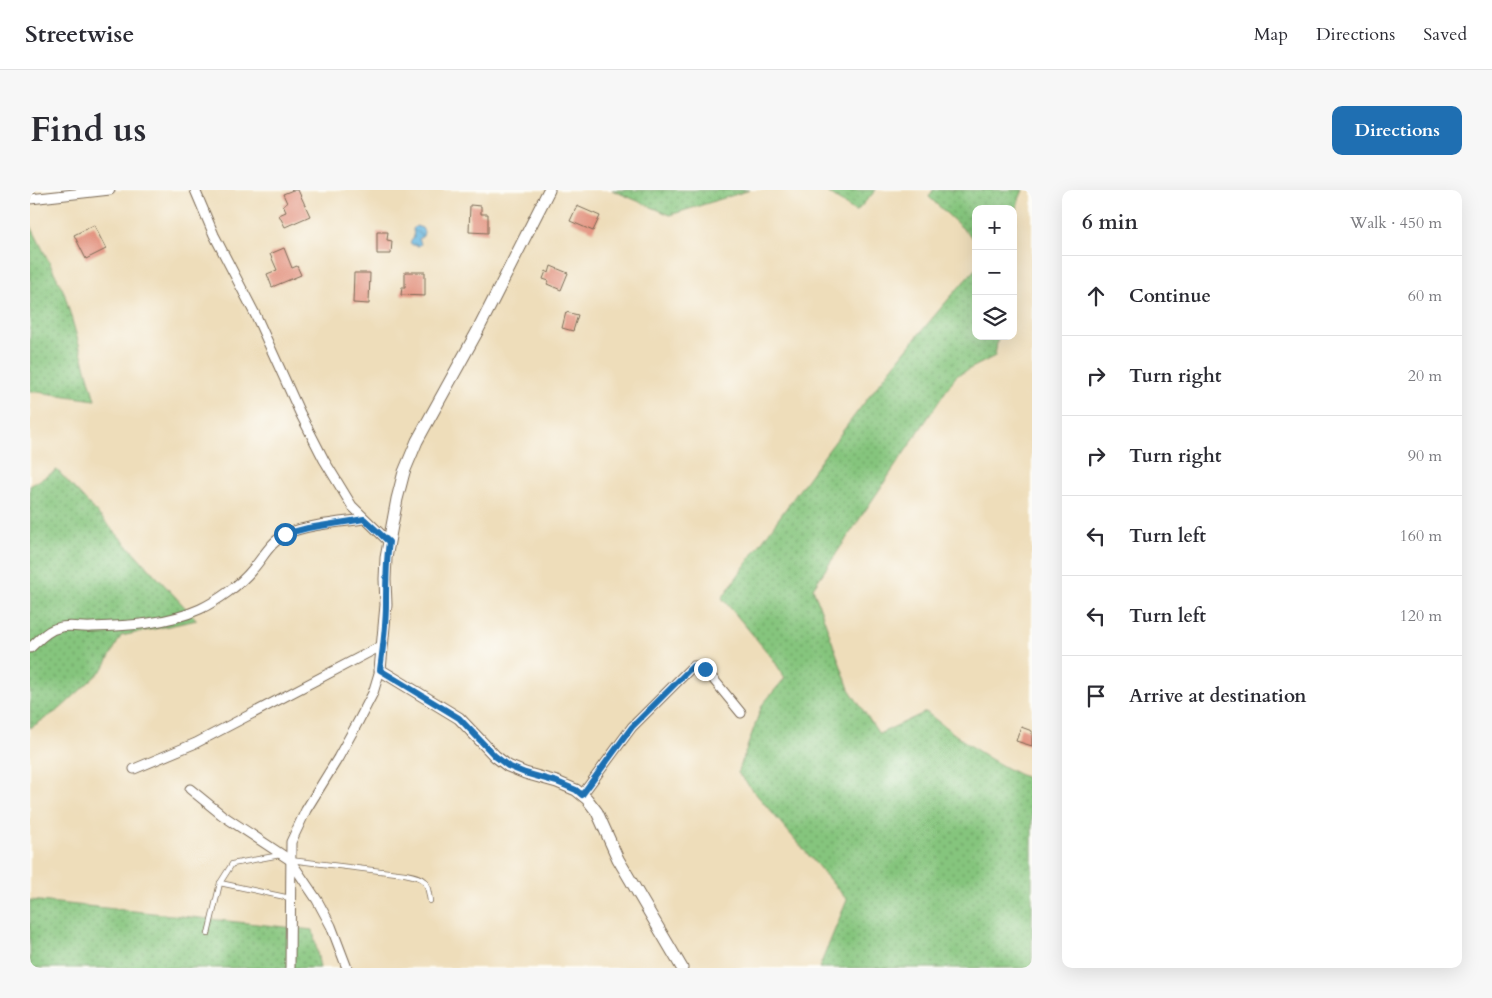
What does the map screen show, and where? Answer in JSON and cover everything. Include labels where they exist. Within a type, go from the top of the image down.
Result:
[{"type":"street","points":[[30,199],[110,190]]},
{"type":"street","points":[[195,190],[214,235],[257,318],[300,414],[320,452],[352,506],[389,542]]},
{"type":"street","points":[[290,968],[291,842],[359,720],[372,694],[380,670],[389,542],[396,499],[404,472],[417,441],[477,332],[549,190]]},
{"type":"street","points":[[30,648],[56,628],[66,626],[84,628],[138,625],[174,618],[201,609],[244,580],[267,550],[285,534],[308,528],[364,519]]},
{"type":"street","points":[[134,769],[196,743],[383,645]]},
{"type":"street","points":[[582,795],[632,727],[693,666],[705,669],[741,713]]},
{"type":"street","points":[[380,670],[459,718],[495,756],[508,766],[557,782],[576,790],[582,795],[597,812],[618,859],[655,919],[682,968]]},
{"type":"street","points":[[190,790],[222,815],[290,860],[317,900],[331,926],[347,968]]},
{"type":"lane","points":[[208,934],[220,883],[232,864],[282,855]]},
{"type":"lane","points":[[290,860],[421,877],[427,884],[430,901]]},
{"type":"lane","points":[[220,883],[292,898]]},
{"type":"green space","points":[[612,190],[750,190],[670,215]]},
{"type":"green space","points":[[824,190],[876,190],[856,212]]},
{"type":"green space","points":[[933,190],[1023,190],[1017,209],[1017,205],[972,205],[972,237],[929,197]]},
{"type":"green space","points":[[30,224],[64,292],[95,400],[30,391]]},
{"type":"green space","points":[[972,273],[972,340],[997,340],[995,356],[956,376],[813,588],[849,689],[879,734],[926,712],[963,741],[1017,774],[1032,780],[1032,968],[819,968],[847,900],[738,773],[762,705],[785,678],[773,659],[722,598],[844,429]]},
{"type":"green space","points":[[57,470],[197,620],[121,636],[103,669],[60,709],[30,728],[30,486]]},
{"type":"green space","points":[[30,900],[313,930],[320,968],[30,968]]},
{"type":"water","points":[[416,226],[422,228],[424,232],[423,236],[419,239],[421,244],[419,246],[410,243],[414,237],[413,229]]},
{"type":"building","points":[[298,190],[310,216],[285,227],[279,215],[286,212],[283,205],[287,203],[283,194]]},
{"type":"building","points":[[470,205],[481,206],[481,214],[488,214],[488,233],[469,232]]},
{"type":"building","points":[[577,206],[600,216],[593,231],[570,221]]},
{"type":"building","points":[[94,225],[106,249],[86,259],[74,235]]},
{"type":"building","points":[[377,232],[388,232],[387,240],[392,241],[391,254],[377,254]]},
{"type":"building","points":[[284,248],[292,268],[297,266],[301,275],[272,287],[267,274],[277,270],[270,254]]},
{"type":"building","points":[[551,266],[568,273],[561,290],[547,284],[549,281],[543,279],[546,271],[549,273]]},
{"type":"building","points":[[405,272],[425,272],[425,296],[401,295],[402,287],[405,287]]},
{"type":"building","points":[[354,273],[370,273],[369,304],[353,303]]},
{"type":"building","points":[[566,312],[578,315],[573,331],[562,328]]},
{"type":"building","points":[[1021,727],[1032,731],[1032,746],[1016,741]]},
{"type":"route","points":[[285,534],[308,528],[364,519],[389,542],[385,578],[385,626],[380,670],[459,718],[495,756],[508,766],[557,782],[576,790],[582,795],[632,727],[693,666],[705,669]]}]
